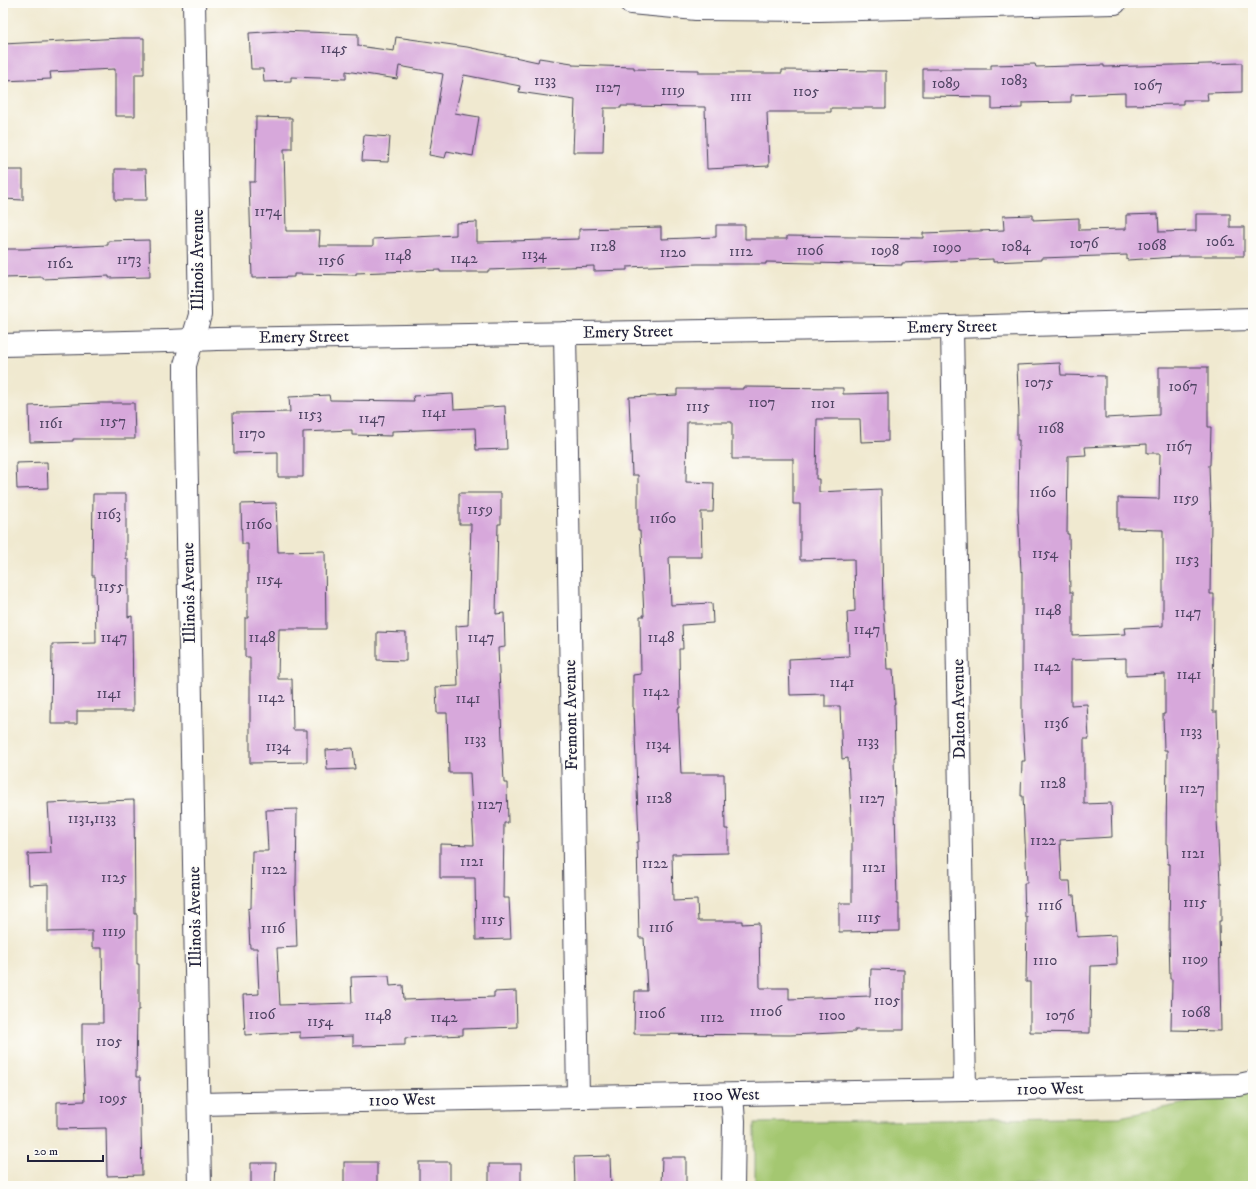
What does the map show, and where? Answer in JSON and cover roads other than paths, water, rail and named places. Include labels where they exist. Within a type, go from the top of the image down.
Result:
[{"type":"street","name":"Illinois Avenue","points":[[194,3],[200,314],[185,365],[185,377],[200,1186]]},
{"type":"street","points":[[631,3],[696,9],[818,10],[1115,3]]},
{"type":"street","name":"Emery Street","points":[[3,345],[192,341],[217,339],[952,327],[1253,319]]},
{"type":"street","name":"Dalton Avenue","points":[[952,327],[965,1090]]},
{"type":"street","name":"Fremont Avenue","points":[[565,333],[578,1097]]},
{"type":"street","name":"1100 West","points":[[199,1104],[1239,1085],[1253,1082]]},
{"type":"street","points":[[732,1094],[734,1121],[733,1186]]}]
